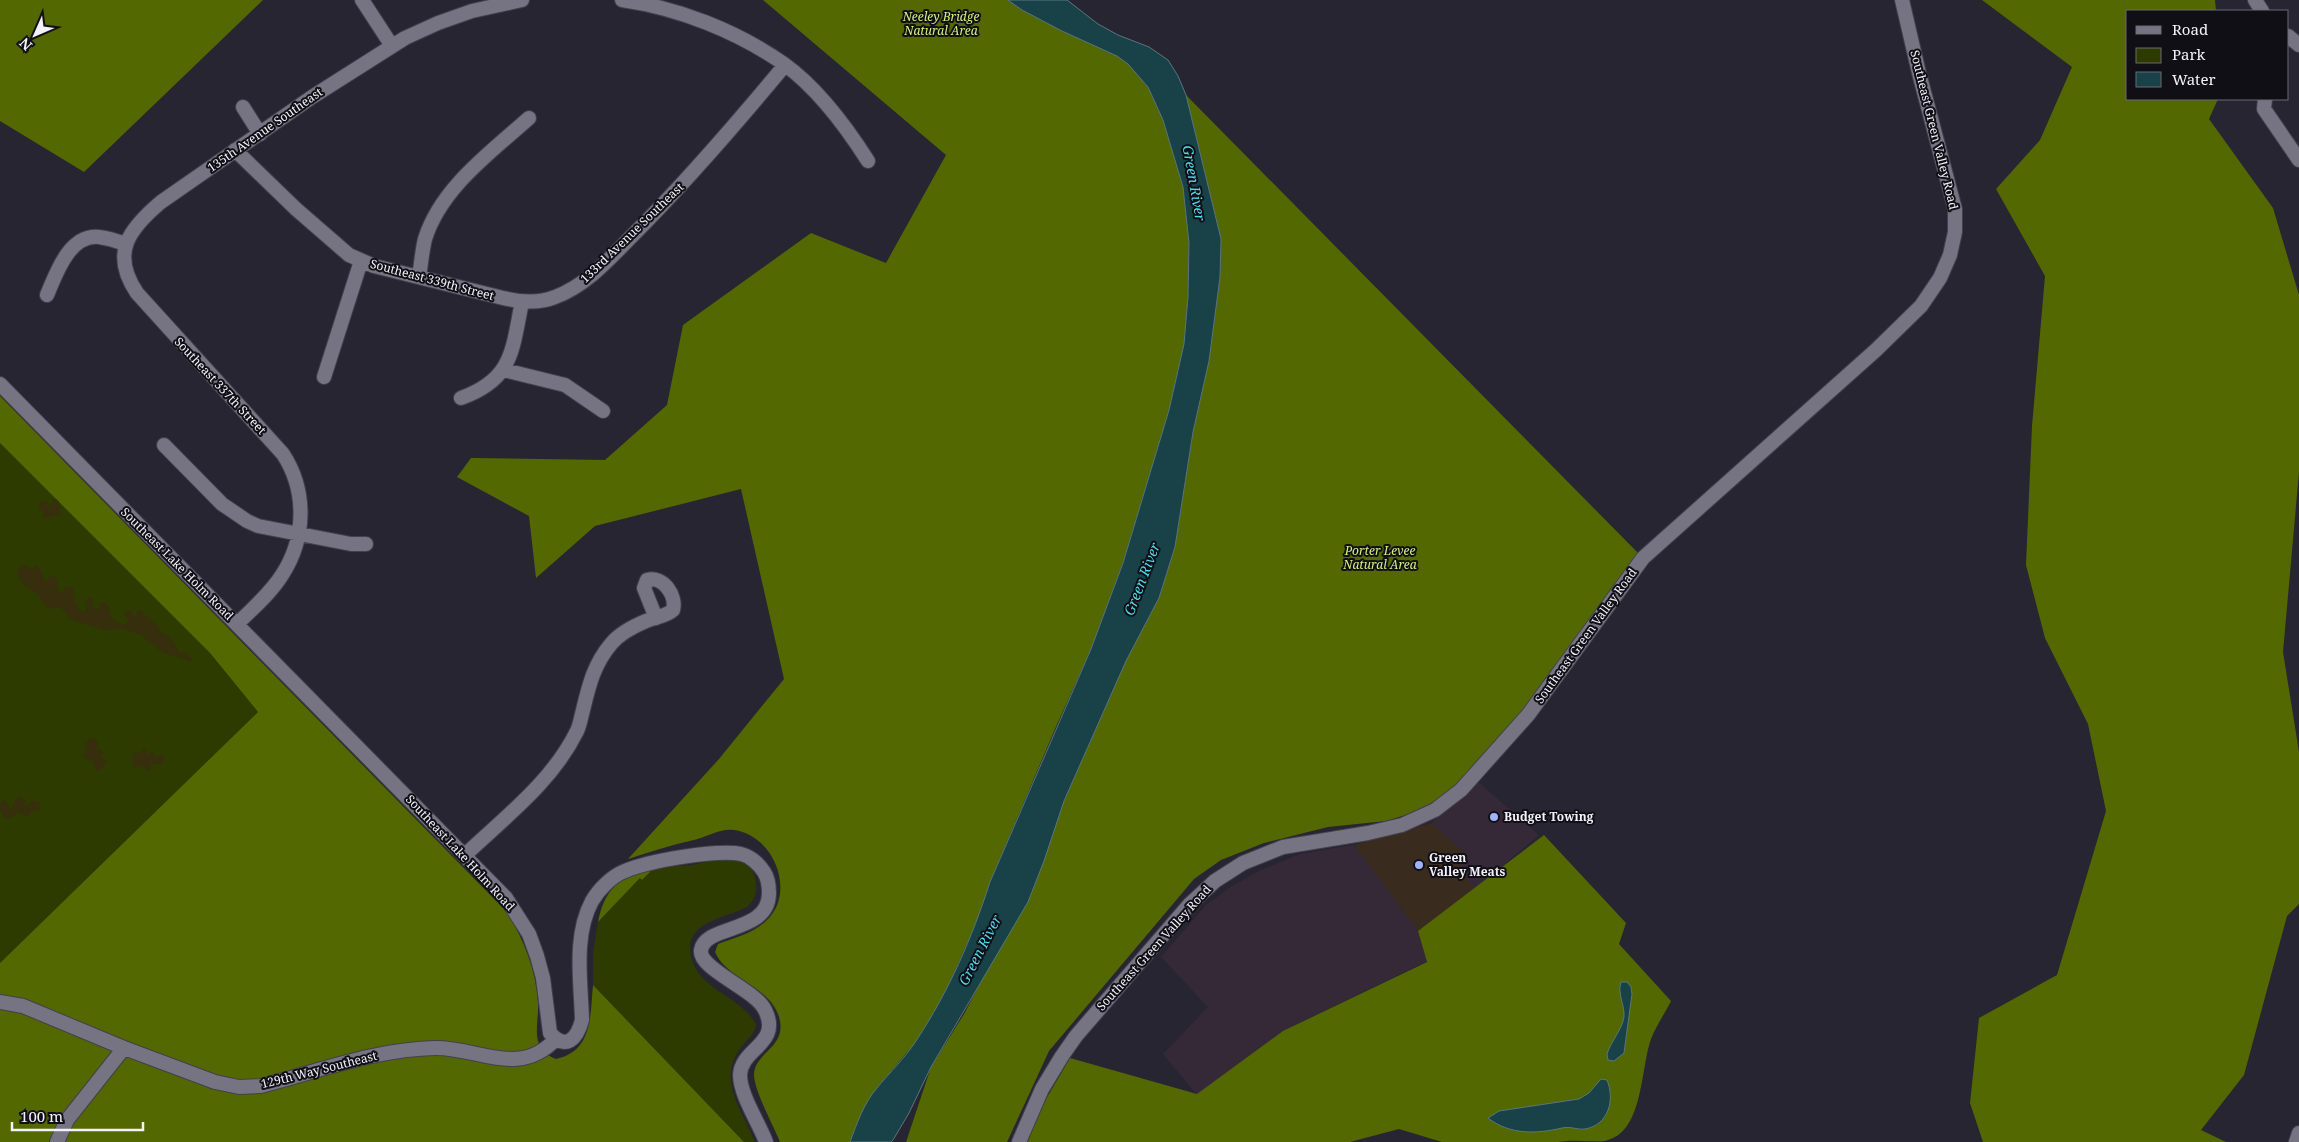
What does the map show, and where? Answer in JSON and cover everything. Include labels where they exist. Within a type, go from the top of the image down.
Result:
[{"type":"street","points":[[362,0],[392,46]]},
{"type":"street","name":"135th Avenue Southeast","points":[[125,244],[135,228],[150,212],[312,97],[392,46],[438,23],[472,11],[522,0]]},
{"type":"street","points":[[622,0],[651,5],[704,22],[754,46],[785,65],[825,103],[851,135],[868,161]]},
{"type":"street","name":"Southeast Green Valley Road","points":[[1019,1142],[1042,1090],[1062,1056],[1144,956],[1204,890],[1226,872],[1263,853],[1290,845],[1394,827],[1419,818],[1446,803],[1475,776],[1528,715],[1643,558],[1876,350],[1921,306],[1940,278],[1950,255],[1955,209],[1921,82],[1902,0]]},
{"type":"street","points":[[2289,37],[2299,45]]},
{"type":"street","name":"133rd Avenue Southeast","points":[[522,302],[541,301],[556,297],[573,289],[592,274],[684,184],[785,65]]},
{"type":"street","points":[[2265,100],[2264,110],[2299,160]]},
{"type":"street","points":[[243,107],[260,134]]},
{"type":"street","points":[[419,277],[425,241],[435,216],[443,204],[475,167],[529,118]]},
{"type":"street","name":"Southeast 339th Street","points":[[235,150],[329,239],[349,255],[361,261],[419,277],[522,302]]},
{"type":"street","points":[[47,295],[64,259],[80,242],[96,236],[125,244]]},
{"type":"street","name":"Southeast 337th Street","points":[[125,244],[128,275],[137,293],[214,381],[277,448],[289,464],[300,492],[298,534],[282,574],[237,624]]},
{"type":"street","points":[[324,377],[361,261]]},
{"type":"street","points":[[461,398],[487,385],[504,370],[511,353],[522,302]]},
{"type":"street","points":[[504,370],[565,385],[603,411]]},
{"type":"street","name":"Southeast Lake Holm Road","points":[[0,384],[506,898],[529,934],[543,978],[550,1033],[556,1039]]},
{"type":"street","points":[[164,445],[222,504],[241,518],[258,526],[351,544],[366,544]]},
{"type":"street","points":[[465,856],[548,776],[566,752],[578,729],[592,674],[600,657],[613,642],[626,632],[646,621],[656,618]]},
{"type":"street","points":[[556,1039],[565,1043],[571,1040],[579,1031],[582,1020],[580,944],[586,915],[600,890],[623,871],[639,866],[707,854],[742,854],[759,865],[768,879],[769,899],[765,908],[750,923],[708,939],[701,950],[702,956],[711,967],[759,1000],[769,1021],[769,1031],[765,1041],[746,1061],[740,1077],[745,1094],[766,1142]]},
{"type":"street","name":"129th Way Southeast","points":[[0,1002],[23,1006],[124,1048],[215,1082],[239,1087],[261,1086],[399,1050],[438,1048],[498,1059],[520,1060],[535,1055],[548,1047],[556,1039]]},
{"type":"street","points":[[58,1142],[66,1120],[124,1048]]},
{"type":"street","points":[[2296,1142],[2299,1133]]},
{"type":"shaded area","points":[[1477,781],[1539,835],[1474,890],[1459,866],[1468,856],[1431,823]]},
{"type":"shaded area","points":[[1431,823],[1469,856],[1474,890],[1418,931],[1354,845]]},
{"type":"shaded area","points":[[1354,845],[1418,931],[1427,961],[1283,1031],[1197,1095],[1163,1054],[1208,1007],[1161,957],[1206,905],[1229,888],[1259,871],[1300,854]]},
{"type":"green space","points":[[0,0],[263,0],[84,172],[0,121]]},
{"type":"green space","name":"Neeley Bridge Natural Area","points":[[763,0],[1008,0],[1022,10],[1062,31],[1117,56],[1128,64],[1148,87],[1163,120],[1183,187],[1189,243],[1188,297],[1184,344],[1169,410],[1123,562],[1091,649],[990,882],[978,919],[942,1000],[915,1043],[876,1089],[850,1142],[780,1142],[760,1098],[754,1074],[756,1066],[779,1035],[781,1027],[779,1017],[774,1006],[766,997],[721,962],[715,952],[718,944],[756,929],[766,921],[775,909],[780,896],[780,881],[777,867],[770,854],[760,842],[748,834],[729,830],[719,831],[699,839],[628,859],[719,759],[784,679],[741,489],[595,526],[536,578],[529,516],[457,477],[471,458],[605,460],[667,405],[683,325],[811,233],[886,263],[946,155]]},
{"type":"green space","points":[[1982,0],[2215,0],[2216,10],[2126,10],[2126,100],[2218,100],[2209,119],[2273,208],[2299,295],[2299,472],[2283,652],[2299,752],[2299,904],[2287,916],[2244,1075],[2201,1130],[2226,1142],[1983,1142],[1970,1103],[1979,1018],[2057,975],[2106,811],[2088,724],[2045,638],[2026,565],[2032,426],[2045,276],[1996,189],[2040,140],[2072,67]]},
{"type":"green space","name":"Porter Levee Natural Area","points":[[1186,95],[1640,555],[1534,699],[1466,778],[1436,801],[1412,813],[1386,821],[1328,827],[1264,843],[1221,860],[1194,879],[1049,1051],[1007,1142],[906,1142],[931,1067],[964,1014],[1044,861],[1064,801],[1126,661],[1159,598],[1175,547],[1193,432],[1209,361],[1220,277],[1221,239]]},
{"type":"green space","points":[[0,396],[507,912],[524,944],[535,978],[538,1002],[537,1036],[539,1044],[545,1052],[556,1059],[568,1055],[583,1040],[590,1020],[593,985],[744,1142],[0,1142],[0,963],[258,712],[210,653],[0,443]]},
{"type":"green space","points":[[0,443],[210,653],[258,712],[0,963]]},
{"type":"green space","points":[[1544,835],[1626,923],[1619,944],[1671,1001],[1651,1039],[1634,1114],[1627,1126],[1617,1136],[1604,1141],[1442,1142],[1399,1129],[1350,1142],[1025,1142],[1046,1099],[1070,1058],[1197,1094],[1283,1031],[1427,962],[1418,931]]},
{"type":"green space","points":[[732,854],[747,863],[753,872],[756,889],[753,900],[745,908],[707,923],[693,936],[690,945],[695,968],[702,977],[740,1006],[756,1024],[756,1028],[740,1049],[731,1073],[734,1096],[755,1142],[744,1142],[593,985],[593,952],[598,922],[640,878],[642,880],[657,865],[679,866],[696,864]]},
{"type":"green space","points":[[657,865],[642,880],[640,878],[598,922],[606,898],[618,883]]},
{"type":"sand","points":[[56,499],[59,502],[60,516],[53,515],[45,519],[42,517],[44,512],[40,509],[39,504],[46,501],[52,508],[53,500]]},
{"type":"sand","points":[[23,565],[28,566],[32,571],[36,566],[39,567],[45,581],[48,581],[50,576],[55,577],[58,590],[62,593],[67,587],[73,588],[74,600],[80,611],[86,612],[87,599],[91,597],[94,602],[92,608],[99,610],[99,604],[103,602],[109,607],[111,617],[114,620],[126,625],[129,619],[124,615],[125,610],[130,610],[132,615],[136,617],[136,611],[141,610],[158,626],[162,633],[169,636],[178,649],[177,653],[184,651],[191,661],[197,663],[162,652],[140,634],[121,628],[106,630],[71,620],[61,607],[47,609],[40,597],[21,582],[17,571]]},
{"type":"sand","points":[[91,738],[95,739],[99,744],[94,750],[99,749],[103,752],[100,758],[105,759],[107,762],[100,770],[95,769],[93,761],[86,759],[83,755],[87,750],[85,743]]},
{"type":"sand","points":[[144,748],[147,751],[147,757],[153,752],[156,757],[162,754],[164,759],[161,764],[151,763],[151,769],[148,771],[143,766],[135,768],[133,756],[135,753],[140,753]]},
{"type":"sand","points":[[21,797],[25,800],[24,806],[27,806],[32,801],[39,803],[41,806],[39,810],[33,811],[27,816],[18,812],[11,818],[4,817],[0,810],[0,804],[4,801],[8,803],[10,811],[18,798]]},
{"type":"water","name":"Green River","points":[[1008,0],[1067,0],[1098,24],[1118,35],[1149,47],[1168,60],[1178,76],[1186,95],[1221,239],[1220,277],[1209,361],[1193,432],[1175,547],[1159,598],[1126,661],[1064,801],[1028,902],[931,1067],[909,1113],[893,1140],[891,1142],[850,1142],[868,1100],[912,1047],[939,1003],[959,964],[990,882],[1091,649],[1123,563],[1169,410],[1184,344],[1188,297],[1189,243],[1183,187],[1163,120],[1148,87],[1128,64],[1117,56],[1062,31],[1022,10]]},
{"type":"water","points":[[1621,982],[1627,982],[1631,987],[1632,994],[1624,1053],[1614,1061],[1608,1060],[1607,1054],[1624,1017],[1620,991]]},
{"type":"water","points":[[1601,1079],[1607,1080],[1610,1103],[1605,1117],[1593,1127],[1524,1132],[1505,1128],[1488,1118],[1499,1111],[1579,1099],[1589,1093]]},
{"type":"place","name":"Budget Towing","points":[[1494,817]]},
{"type":"place","name":"Green Valley Meats","points":[[1419,865]]}]
